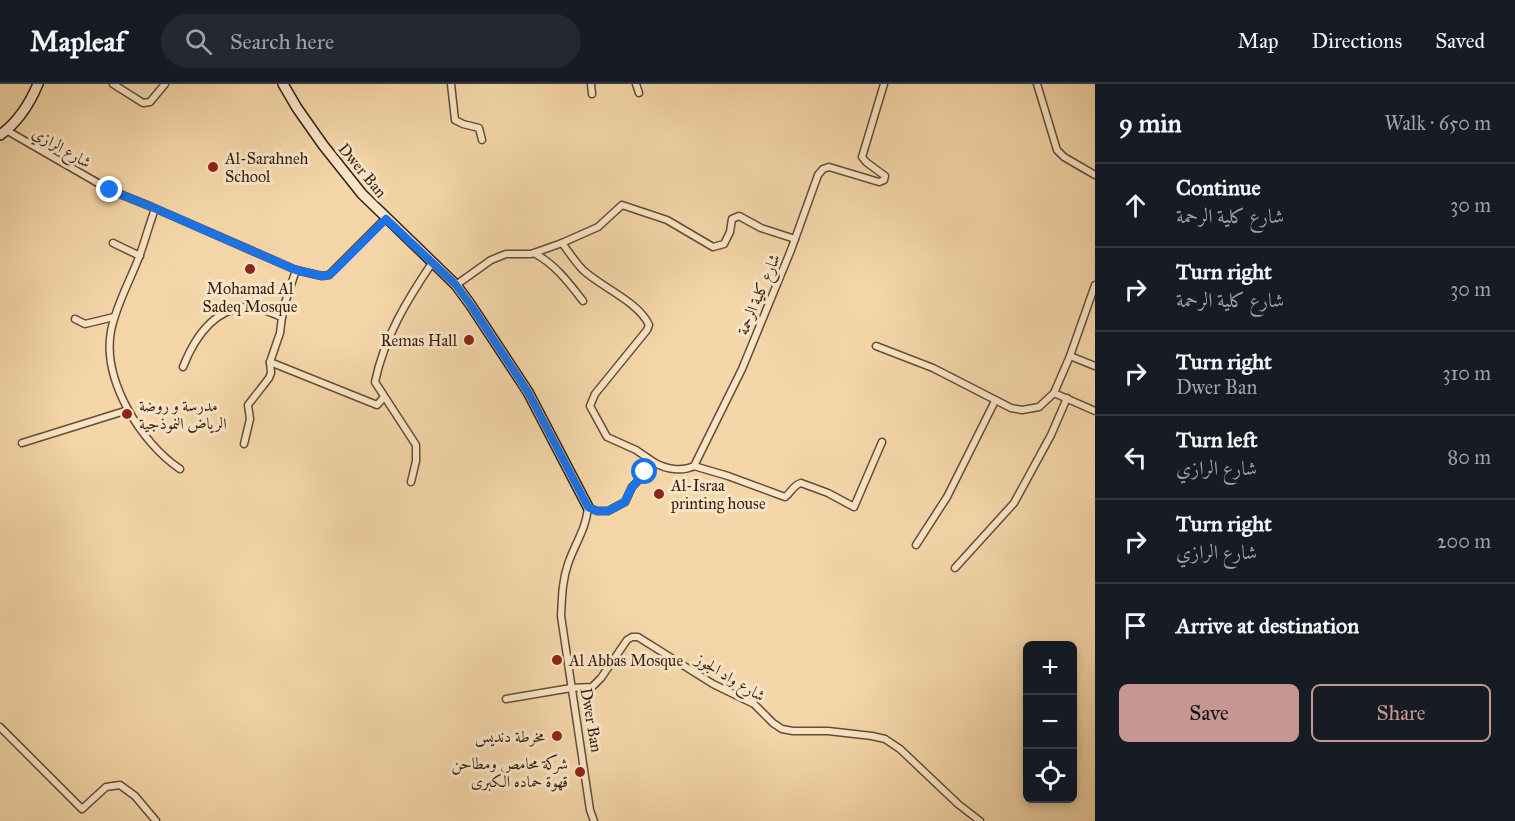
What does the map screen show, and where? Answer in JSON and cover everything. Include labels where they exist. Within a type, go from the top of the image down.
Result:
[{"type":"street","points":[[3,133],[30,102],[38,84]]},
{"type":"street","points":[[113,84],[143,103],[150,102],[165,84]]},
{"type":"street","name":"Dwer Ban","points":[[283,84],[323,145],[362,194],[456,285],[528,392],[588,507],[585,527],[567,565],[561,595],[561,616],[593,820]]},
{"type":"street","points":[[451,84],[455,120],[479,128],[482,140]]},
{"type":"street","points":[[591,84],[592,94]]},
{"type":"street","points":[[636,84],[639,93]]},
{"type":"street","name":"شارع كلية الرحمة","points":[[694,466],[742,369],[795,239],[809,197],[823,169],[829,167],[879,182],[884,180],[885,176],[862,157],[884,84]]},
{"type":"street","points":[[1037,84],[1057,150],[1064,157],[1095,175]]},
{"type":"street","name":"شارع الرازي","points":[[3,133],[110,190],[296,270],[322,276],[329,275],[386,219]]},
{"type":"street","points":[[456,285],[491,260],[506,254],[534,253],[598,227],[622,205],[667,220],[712,247],[724,244],[730,232],[732,219],[739,216],[762,228],[795,239]]},
{"type":"street","points":[[155,209],[140,256],[114,317],[111,356],[117,385],[128,410],[165,460],[180,469]]},
{"type":"street","points":[[113,243],[140,256]]},
{"type":"street","points":[[562,243],[582,269],[617,294],[649,325],[595,394],[590,406],[607,437],[636,450],[655,463],[679,470],[687,470],[694,466],[784,497],[801,483],[828,493],[854,507],[882,442]]},
{"type":"street","points":[[534,253],[544,258],[583,301]]},
{"type":"street","points":[[411,482],[416,461],[416,445],[375,382],[380,357],[398,318],[432,263]]},
{"type":"street","points":[[244,444],[250,420],[248,405],[272,373],[270,362],[280,333],[283,309],[296,270]]},
{"type":"street","points":[[876,346],[933,368],[1011,408],[1039,407],[1054,393],[1070,356],[1095,285]]},
{"type":"street","points":[[183,367],[195,339],[215,319],[246,307],[282,317]]},
{"type":"street","points":[[75,319],[84,324],[114,317]]},
{"type":"street","points":[[1070,356],[1095,366]]},
{"type":"street","points":[[270,362],[376,405],[384,397]]},
{"type":"street","points":[[1054,393],[1095,411]]},
{"type":"street","points":[[956,568],[1014,503],[1051,435],[1067,398]]},
{"type":"street","points":[[916,545],[947,497],[994,401]]},
{"type":"street","points":[[22,443],[128,410]]},
{"type":"street","points":[[588,507],[597,511],[608,511],[625,502],[632,487],[655,463]]},
{"type":"street","name":"شارع واد الجوز","points":[[506,699],[571,688],[591,687],[597,683],[627,640],[634,636],[640,637],[713,684],[754,704],[782,729],[872,736],[891,742],[931,776],[958,804],[980,821]]},
{"type":"street","points":[[0,727],[82,809],[106,787],[120,785],[135,796],[156,821]]},
{"type":"place","name":"Al-Sarahneh School","points":[[213,167]]},
{"type":"place","name":"Mohamad Al Sadeq Mosque","points":[[250,269]]},
{"type":"place","name":"Remas Hall","points":[[469,340]]},
{"type":"place","name":"مدرسة و روضة الرياض النموذجية","points":[[127,414]]},
{"type":"place","name":"Al-Israa printing house","points":[[659,494]]},
{"type":"place","name":"Al Abbas Mosque","points":[[557,660]]},
{"type":"place","name":"مخرطة دنديس","points":[[557,736]]},
{"type":"place","name":"شركة محامص ومطاحن قهوة حماده الكبرى","points":[[580,772]]},
{"type":"route","points":[[110,190],[296,270],[322,276],[329,275],[337,268],[386,219],[456,285],[470,304],[528,392],[588,507],[597,511],[608,511],[625,502],[632,487],[645,472]]}]
